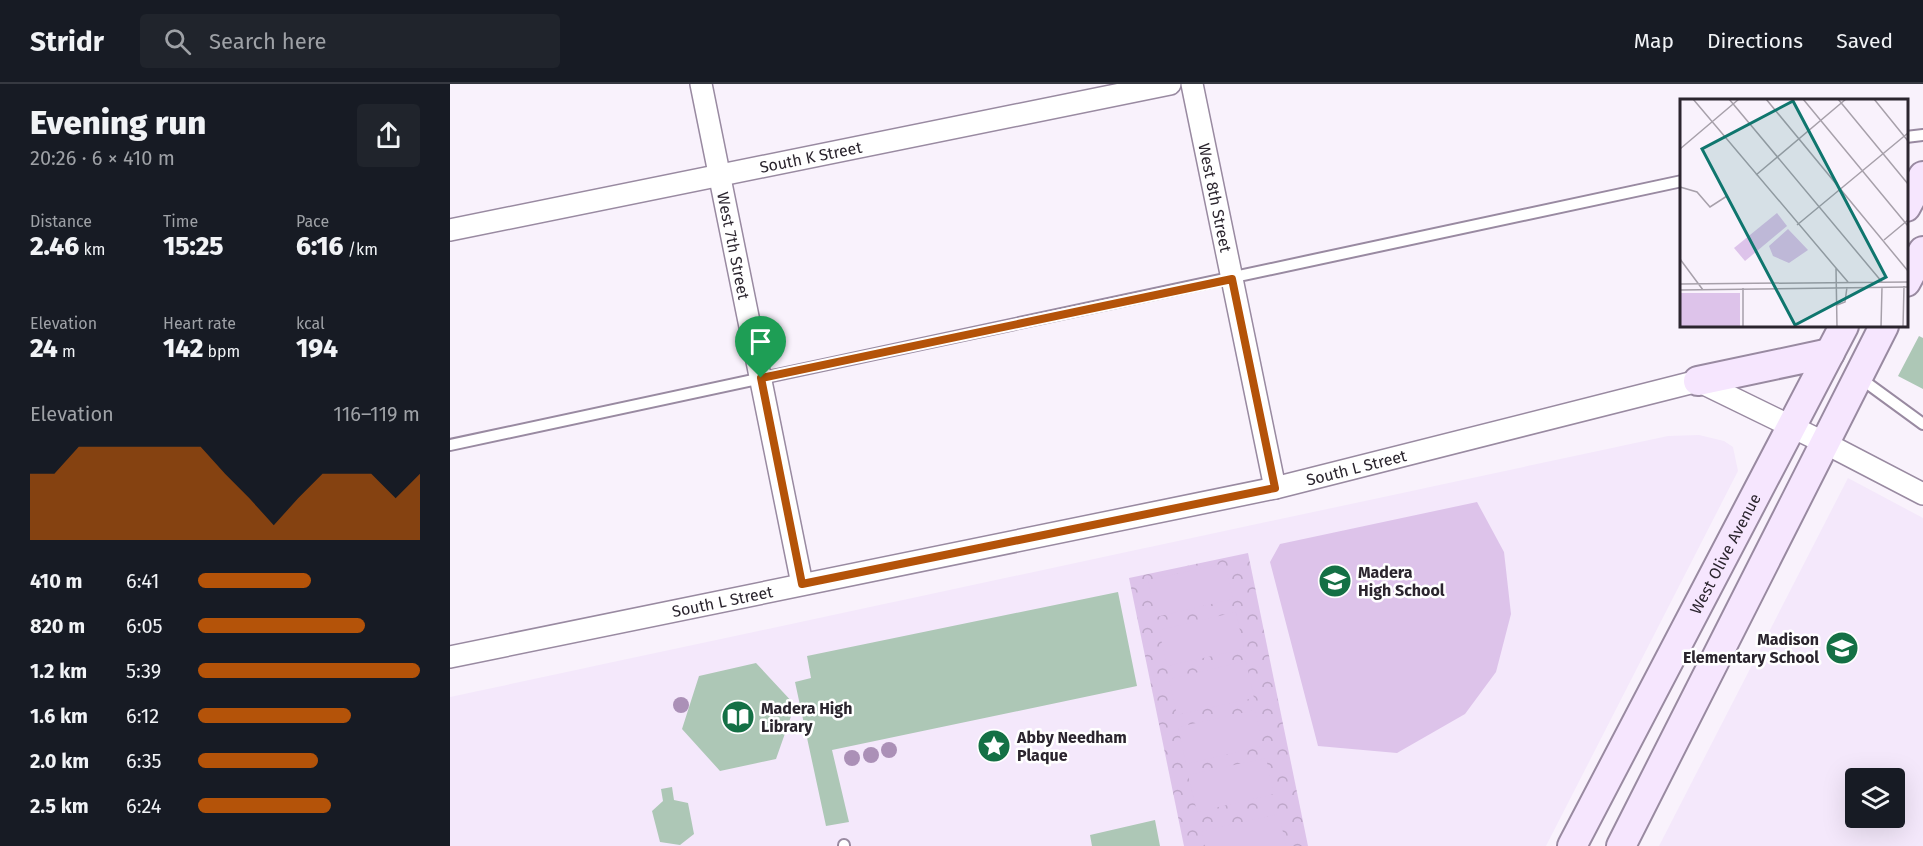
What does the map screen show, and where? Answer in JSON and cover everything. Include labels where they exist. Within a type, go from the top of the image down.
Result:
[{"type":"main road","points":[[1908,203],[1923,176]]},
{"type":"main road","points":[[1908,278],[1923,251]]},
{"type":"main road","name":"West Olive Avenue","points":[[1572,846],[1843,327]]},
{"type":"main road","points":[[1621,846],[1823,442],[1883,327]]},
{"type":"main road","points":[[1698,381],[1830,353]]},
{"type":"street","name":"West 7th Street","points":[[701,84],[802,584]]},
{"type":"street","name":"South K Street","points":[[450,230],[721,177],[1170,84]]},
{"type":"street","name":"West 8th Street","points":[[1192,84],[1275,488]]},
{"type":"street","name":"South L Street","points":[[450,657],[1275,488],[1698,381]]},
{"type":"street","points":[[1698,381],[1923,494]]},
{"type":"lane","points":[[1908,137],[1923,135]]},
{"type":"lane","points":[[450,445],[1680,181]]},
{"type":"lane","points":[[1857,376],[1923,424]]},
{"type":"shaded area","name":"Madera High School","points":[[1699,435],[1724,441],[1733,447],[1738,471],[1546,846],[450,846],[450,697],[1668,436]]},
{"type":"shaded area","name":"Madison Elementary School","points":[[1848,478],[1923,518],[1923,846],[1659,846]]},
{"type":"green space","points":[[1477,502],[1504,552],[1511,614],[1496,672],[1465,714],[1397,753],[1318,746],[1270,562],[1280,544]]},
{"type":"green space","points":[[1248,553],[1308,846],[1184,846],[1129,578]]},
{"type":"green space","points":[[1225,563],[1233,599],[1156,617],[1148,580]]},
{"type":"green space","points":[[1236,612],[1244,649],[1167,666],[1159,630]]},
{"type":"green space","points":[[1246,661],[1254,698],[1177,715],[1169,679]]},
{"type":"green space","points":[[1255,710],[1263,746],[1186,764],[1178,727]]},
{"type":"green space","points":[[1266,758],[1274,794],[1197,812],[1188,775]]},
{"type":"green space","points":[[1279,814],[1286,846],[1205,846],[1202,831]]},
{"type":"building","points":[[1919,336],[1923,338],[1923,389],[1898,376]]},
{"type":"building","points":[[1118,592],[1137,686],[832,750],[849,822],[826,826],[795,682],[811,678],[807,656]]},
{"type":"building","name":"Madera High Library","points":[[756,663],[795,705],[776,759],[720,771],[682,729],[699,676]]},
{"type":"building","points":[[672,787],[674,800],[688,803],[694,834],[680,845],[660,842],[652,811],[663,801],[661,789]]},
{"type":"building","points":[[1155,820],[1160,846],[1092,846],[1090,835]]},
{"type":"place","name":"Madera High School","points":[[1335,581]]},
{"type":"place","name":"Madison Elementary School","points":[[1842,648]]},
{"type":"place","name":"Madera High Library","points":[[738,717]]},
{"type":"place","name":"Abby Needham Plaque","points":[[994,746]]},
{"type":"route","points":[[1232,279],[1275,488],[802,584],[761,378],[1232,279]]}]
